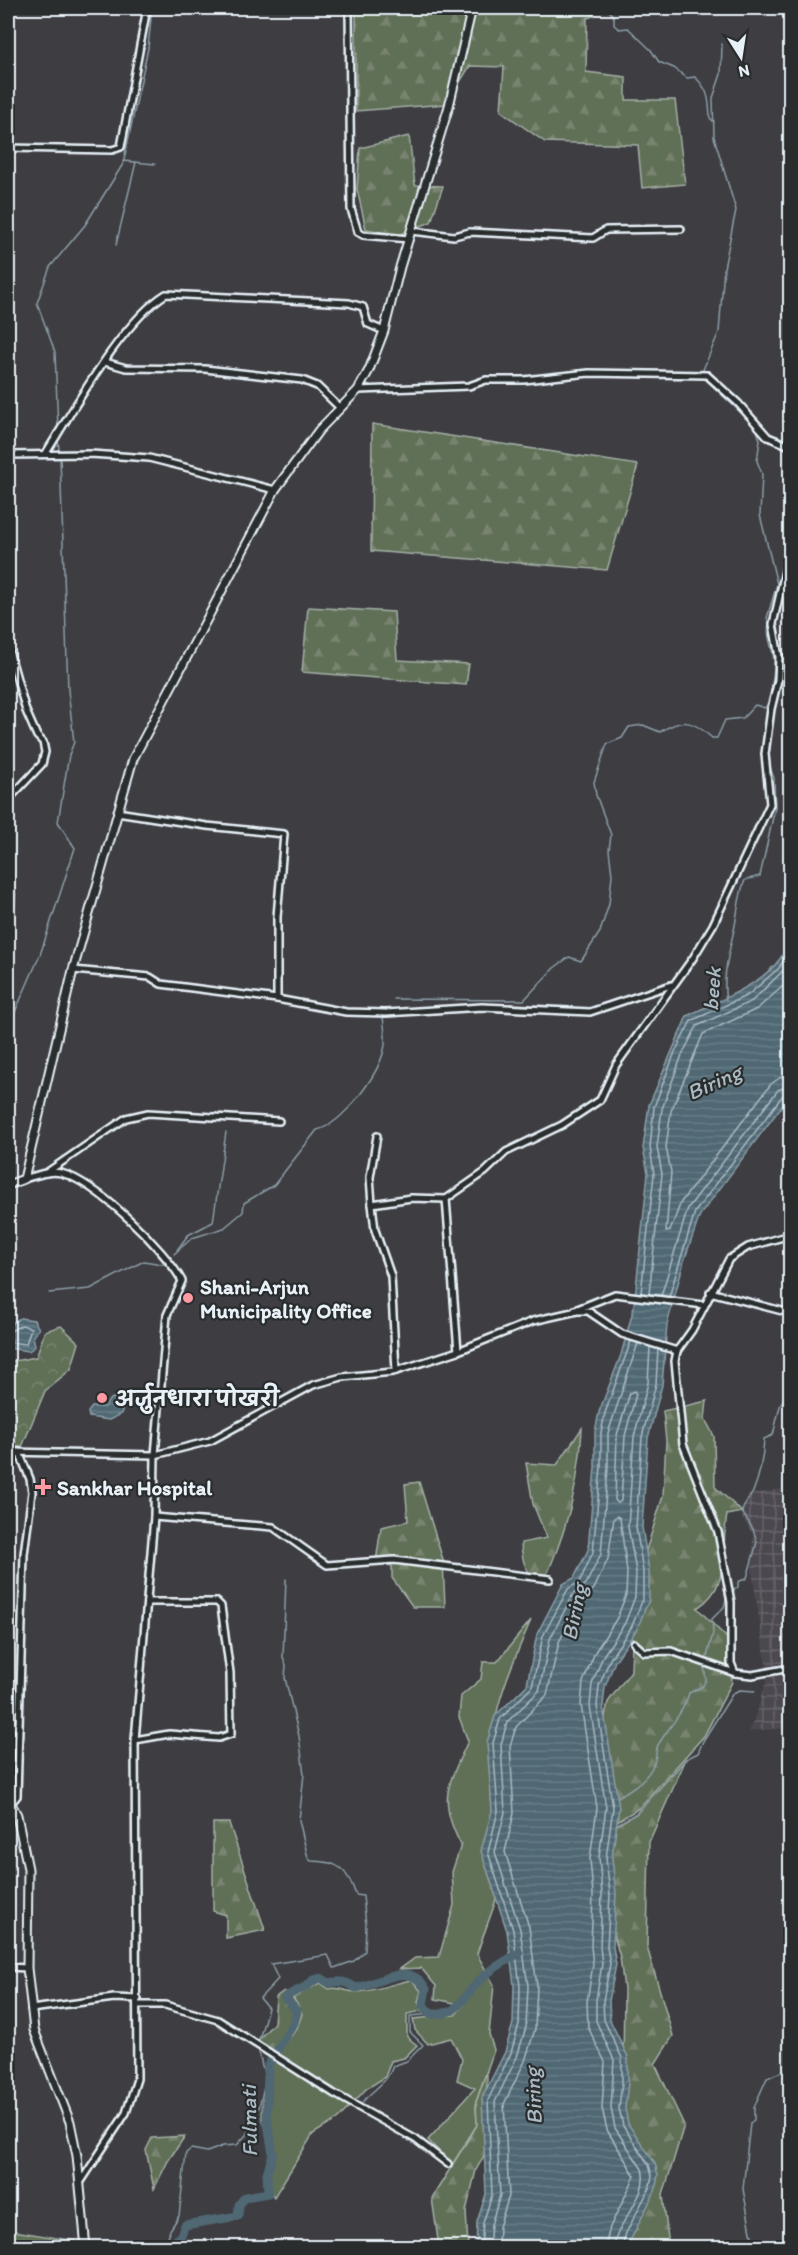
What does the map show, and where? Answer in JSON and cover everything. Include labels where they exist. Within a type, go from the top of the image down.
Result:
[{"type":"street","points":[[8,148],[112,150],[121,147],[147,8]]},
{"type":"street","points":[[349,8],[351,209],[358,232],[363,235],[454,236],[470,232],[593,238],[606,230],[681,229]]},
{"type":"street","points":[[24,1179],[73,970],[133,759],[275,490],[319,430],[358,390],[384,331],[400,267],[449,106],[472,8]]},
{"type":"street","points":[[46,453],[105,362],[153,303],[166,294],[349,303],[363,307],[368,324],[384,331]]},
{"type":"street","points":[[105,362],[126,368],[205,369],[302,380],[317,386],[340,408]]},
{"type":"street","points":[[358,390],[469,386],[486,380],[524,380],[589,373],[707,375],[738,403],[768,437],[790,446]]},
{"type":"street","points":[[8,455],[46,453],[149,458],[275,490]]},
{"type":"street","points":[[372,1204],[411,1198],[446,1198],[485,1172],[506,1152],[562,1125],[600,1100],[616,1065],[671,985],[693,958],[713,925],[770,804],[765,754],[771,709],[778,680],[779,657],[773,624],[790,549]]},
{"type":"street","points":[[8,647],[26,711],[45,752],[42,764],[8,800]]},
{"type":"street","points":[[117,812],[207,826],[284,834],[277,918],[277,999]]},
{"type":"street","points":[[8,866],[11,895],[8,932]]},
{"type":"street","points":[[73,970],[150,977],[161,984],[277,999],[346,1012],[386,1013],[482,1007],[590,1012],[671,985]]},
{"type":"street","points":[[46,1173],[126,1118],[148,1113],[241,1116],[279,1121]]},
{"type":"street","points":[[377,1136],[370,1177],[372,1204],[375,1230],[391,1276],[396,1371]]},
{"type":"street","points":[[8,1185],[46,1173],[61,1173],[129,1218],[172,1263],[182,1281],[167,1315],[155,1455],[154,1516],[135,1740],[137,2079],[126,2113],[80,2183]]},
{"type":"street","points":[[446,1198],[458,1351]]},
{"type":"street","points":[[735,1673],[731,1664],[729,1641],[731,1602],[718,1532],[682,1444],[675,1361],[677,1351],[687,1339],[710,1292],[733,1255],[748,1247],[790,1235]]},
{"type":"street","points":[[710,1292],[790,1313]]},
{"type":"street","points":[[565,1314],[615,1294],[704,1305]]},
{"type":"street","points":[[8,1452],[155,1455],[210,1441],[313,1385],[342,1377],[396,1371],[458,1351],[533,1321],[565,1314],[588,1311],[622,1334],[677,1351]]},
{"type":"street","points":[[19,1452],[30,1479],[32,1492],[24,1554],[17,1796],[9,1800],[17,1815],[28,1869],[27,1968],[34,2030],[70,2122],[80,2183],[85,2246]]},
{"type":"street","points":[[154,1516],[273,1527],[327,1565],[394,1560],[550,1579]]},
{"type":"street","points":[[135,1740],[169,1734],[219,1738],[231,1734],[230,1673],[221,1606],[217,1602],[147,1602]]},
{"type":"street","points":[[634,1643],[645,1652],[671,1651],[735,1673],[752,1675],[790,1668]]},
{"type":"street","points":[[8,1722],[19,1728]]},
{"type":"street","points":[[8,1967],[27,1968]]},
{"type":"street","points":[[31,2008],[114,1998],[165,2005],[193,2011],[218,2020],[333,2092],[415,2139],[448,2164]]},
{"type":"shaded area","points":[[789,1446],[790,1523],[780,1569],[790,1565],[790,1728],[750,1731],[768,1676],[752,1572],[753,1534],[742,1518],[744,1503],[748,1495],[781,1489]]},
{"type":"green space","points":[[472,8],[592,8],[594,16],[587,18],[586,72],[626,77],[626,100],[675,100],[685,184],[642,188],[638,145],[545,142],[501,111],[504,67],[470,66],[446,104],[356,111],[356,12]]},
{"type":"green space","points":[[409,136],[415,185],[443,186],[431,222],[399,235],[366,229],[357,189],[360,148]]},
{"type":"green space","points":[[372,424],[638,465],[607,570],[371,551]]},
{"type":"green space","points":[[308,607],[394,612],[397,660],[469,664],[466,685],[302,672]]},
{"type":"green space","points":[[61,1326],[79,1343],[71,1369],[45,1391],[22,1447],[8,1446],[8,1412],[13,1375],[8,1362],[36,1357],[45,1331]]},
{"type":"green space","points":[[707,1401],[705,1419],[714,1436],[715,1487],[742,1512],[727,1515],[720,1578],[708,1599],[697,1608],[728,1639],[732,1682],[704,1736],[638,1809],[614,1823],[595,1764],[608,1702],[631,1671],[633,1618],[645,1554],[663,1496],[666,1441],[663,1411]]},
{"type":"green space","points":[[582,1428],[578,1469],[570,1508],[559,1546],[543,1583],[528,1572],[522,1556],[521,1543],[547,1538],[533,1504],[526,1463],[557,1465]]},
{"type":"green space","points":[[419,1482],[443,1560],[445,1607],[413,1607],[392,1578],[392,1566],[376,1562],[381,1527],[408,1521],[405,1484]]},
{"type":"green space","points":[[531,1620],[514,1660],[495,1722],[502,1867],[496,1901],[477,1954],[494,1985],[489,2034],[494,2050],[476,2102],[477,2125],[452,2165],[428,2140],[475,2088],[457,2080],[462,2059],[451,2038],[428,2044],[415,2030],[413,2019],[455,2015],[464,2005],[435,1999],[436,1986],[421,1968],[400,1969],[415,1958],[439,1957],[454,1905],[452,1872],[461,1845],[449,1816],[447,1803],[455,1769],[468,1741],[459,1717],[461,1696],[481,1679],[483,1662],[497,1662]]},
{"type":"green space","points":[[686,1759],[649,1842],[647,1947],[673,2036],[655,2064],[684,2125],[663,2195],[669,2247],[592,2247],[623,2066],[624,1989],[620,1957],[605,1905],[612,1828],[637,1813]]},
{"type":"green space","points":[[213,1823],[229,1823],[265,1930],[226,1938],[226,1915],[213,1911]]},
{"type":"green space","points":[[412,1980],[421,1991],[418,2002],[422,2011],[407,2014],[407,2037],[417,2045],[404,2058],[391,2061],[385,2077],[366,2089],[338,2119],[313,2134],[274,2197],[267,2179],[273,2149],[263,2119],[263,2100],[274,2058],[299,2007],[293,1998],[320,1983],[329,1989],[356,1992],[370,1991]]},
{"type":"green space","points":[[284,1991],[293,1998],[302,2014],[297,2028],[275,2058],[257,2041],[274,2023],[276,1997]]},
{"type":"green space","points":[[487,2071],[486,2152],[476,2170],[466,2211],[468,2247],[429,2248],[438,2240],[432,2198],[477,2125],[476,2102]]},
{"type":"green space","points":[[185,2136],[168,2161],[154,2189],[146,2150],[152,2138]]},
{"type":"green space","points":[[8,2230],[76,2241],[75,2247],[8,2247]]},
{"type":"water","points":[[790,680],[790,736],[784,711]]},
{"type":"water","name":"Biring","points":[[790,938],[790,1095],[700,1215],[684,1261],[667,1325],[662,1385],[648,1438],[642,1527],[649,1570],[649,1600],[637,1629],[615,1661],[605,1687],[603,1706],[619,1808],[612,1858],[616,1893],[613,1947],[616,1964],[609,2001],[610,2020],[628,2057],[625,2108],[628,2124],[655,2163],[658,2175],[655,2191],[627,2247],[476,2248],[477,2222],[486,2194],[482,2098],[505,2052],[513,2023],[514,1985],[507,1931],[481,1851],[492,1811],[487,1742],[495,1716],[527,1685],[537,1634],[563,1584],[574,1578],[588,1550],[595,1467],[595,1432],[599,1412],[621,1355],[634,1307],[648,1173],[643,1148],[649,1105],[687,1016],[732,995],[762,977],[784,953]]},
{"type":"water","points":[[20,1318],[34,1320],[39,1329],[33,1336],[35,1346],[29,1351],[8,1348],[8,1326]]},
{"type":"water","points":[[117,1396],[124,1405],[121,1414],[109,1420],[89,1417],[88,1412],[92,1407],[105,1407],[109,1400]]},
{"type":"waterway","points":[[58,430],[55,352],[37,303],[50,267],[85,225],[123,164],[148,48],[152,8]]},
{"type":"waterway","points":[[607,8],[614,17],[614,25],[619,29],[628,28],[651,50],[659,62],[674,68],[687,78],[695,77],[700,82],[707,96],[710,118],[714,122]]},
{"type":"waterway","points":[[702,372],[719,332],[724,268],[736,210],[714,137],[713,98],[721,74],[722,44]]},
{"type":"waterway","points":[[123,161],[155,164]]},
{"type":"waterway","points":[[116,245],[136,162]]},
{"type":"waterway","points":[[704,378],[756,427],[760,440],[757,461],[762,474],[760,515],[777,584],[767,618],[774,661],[771,696]]},
{"type":"waterway","points":[[58,438],[59,451]]},
{"type":"waterway","points":[[8,1028],[40,955],[75,848],[58,822],[69,755],[74,742],[68,690],[60,456]]},
{"type":"waterway","points":[[394,999],[524,1000],[554,968],[569,957],[581,961],[600,932],[609,904],[612,875],[609,850],[611,835],[596,795],[594,782],[607,744],[622,738],[629,727],[643,725],[660,732],[675,724],[693,724],[712,738],[717,738],[725,720],[743,718],[755,705],[765,708],[771,697]]},
{"type":"waterway","name":"beek","points":[[726,1000],[727,965],[741,893],[745,880],[760,876],[775,808],[774,778],[768,762],[774,708]]},
{"type":"waterway","points":[[174,1254],[192,1238],[224,1228],[243,1212],[244,1203],[274,1185],[317,1130],[327,1126],[348,1109],[375,1072],[384,1050],[383,1017]]},
{"type":"waterway","points":[[177,1250],[188,1235],[213,1222],[226,1132]]},
{"type":"waterway","points":[[49,1293],[90,1289],[144,1261],[168,1265]]},
{"type":"waterway","points":[[733,1591],[738,1587],[738,1582],[747,1578],[757,1542],[753,1529],[742,1512],[758,1479],[764,1439],[773,1435],[780,1406],[790,1389]]},
{"type":"waterway","points":[[258,2043],[268,2008],[260,1998],[278,1979],[271,1964],[328,1955],[334,1968],[354,1961],[365,1951],[366,1925],[363,1896],[356,1895],[341,1868],[321,1861],[311,1861],[308,1858],[299,1820],[304,1774],[283,1657],[286,1579]]},
{"type":"waterway","points":[[706,1661],[713,1633],[712,1619],[724,1607],[727,1596]]},
{"type":"waterway","points":[[618,1797],[648,1774],[655,1761],[658,1745],[680,1713],[689,1693],[703,1686],[706,1680],[704,1666]]},
{"type":"waterway","points":[[616,1825],[637,1813],[686,1759],[698,1753],[733,1693],[740,1690],[755,1691]]},
{"type":"waterway","name":"Fulmati","points":[[167,2248],[180,2237],[185,2225],[238,2216],[239,2205],[245,2197],[268,2193],[267,2173],[273,2154],[267,2118],[268,2065],[294,2023],[297,2011],[285,1998],[307,1986],[313,1980],[321,1978],[329,1983],[343,1982],[356,1988],[403,1974],[419,1980],[426,1989],[423,2005],[431,2014],[441,2014],[456,2008],[483,1977],[519,1953]]},
{"type":"waterway","points":[[360,2105],[383,2082],[393,2066],[407,2061],[423,2045],[410,2032],[410,2016],[431,2014]]},
{"type":"waterway","points":[[165,2248],[170,2230],[179,2216],[186,2153],[191,2149],[207,2152],[223,2146],[237,2145],[255,2125],[254,2116],[259,2108],[267,2074],[262,2066],[258,2047]]},
{"type":"waterway","points":[[751,2248],[752,2237],[743,2189],[750,2123],[754,2120],[754,2107],[767,2078],[790,2068]]},
{"type":"place","name":"Shani-Arjun Municipality Office","points":[[188,1298]]},
{"type":"place","name":"अर्जुनधारा पोखरी","points":[[102,1398]]},
{"type":"place","name":"Sankhar Hospital","points":[[43,1487]]}]
